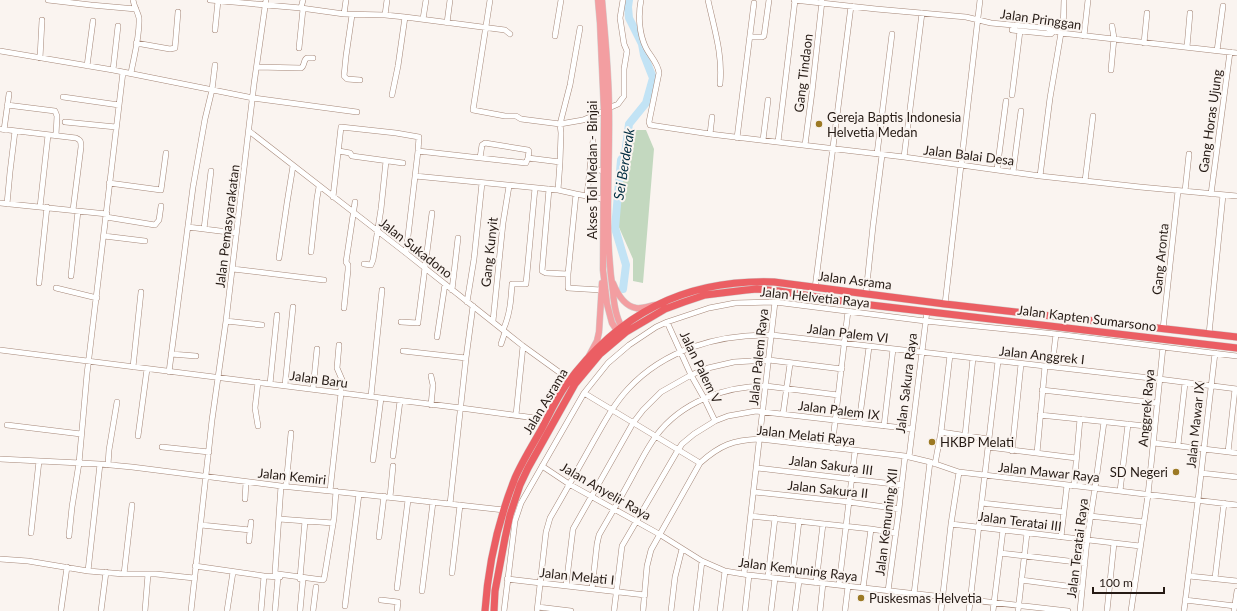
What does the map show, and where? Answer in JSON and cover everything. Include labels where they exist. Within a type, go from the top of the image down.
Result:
[{"type":"highway","name":"Jalan Asrama","points":[[485,611],[492,557],[504,510],[522,464],[543,421],[570,380],[588,357],[659,304],[681,294],[693,291],[758,282],[774,282],[942,303]]},
{"type":"highway","name":"Jalan Asrama","points":[[494,611],[495,591],[510,515],[520,485],[528,468],[543,421],[621,331],[665,309],[705,295],[757,290],[779,291],[862,304],[934,312]]},
{"type":"highway","name":"Jalan Kapten Sumarsono","points":[[942,303],[1237,337]]},
{"type":"highway","name":"Jalan Kapten Sumarsono","points":[[934,312],[1237,348]]},
{"type":"main road","name":"Akses Tol Medan - Binjai","points":[[598,0],[607,109]]},
{"type":"main road","name":"Akses Tol Medan - Binjai","points":[[602,0],[607,109],[606,171],[610,276],[614,304],[621,331]]},
{"type":"main road","name":"Akses Tol Medan - Binjai","points":[[606,171],[603,199],[603,270],[612,323],[621,331]]},
{"type":"main road","points":[[588,357],[597,341],[599,332],[603,270]]},
{"type":"main road","points":[[610,276],[617,292],[625,302],[631,306],[642,308],[659,304]]},
{"type":"street","points":[[48,0],[136,9]]},
{"type":"street","points":[[131,73],[139,17],[133,0]]},
{"type":"street","points":[[210,0],[266,3],[352,15],[384,15],[423,19],[505,30],[510,34]]},
{"type":"street","points":[[299,48],[303,0]]},
{"type":"street","points":[[344,14],[346,0]]},
{"type":"street","points":[[384,15],[387,0]]},
{"type":"street","points":[[423,19],[426,0]]},
{"type":"street","points":[[447,23],[450,0]]},
{"type":"street","points":[[490,0],[473,110],[505,116],[516,116],[521,119],[560,124],[583,120],[618,104],[624,96],[624,69],[627,50],[624,44],[620,18],[623,0]]},
{"type":"street","points":[[555,36],[560,0]]},
{"type":"street","name":"Jalan Balai Desa","points":[[641,0],[639,15],[641,31],[645,46],[658,68],[659,73],[649,122],[650,125],[737,138],[904,157],[1040,176],[1237,196]]},
{"type":"street","points":[[708,0],[720,51],[720,84]]},
{"type":"street","points":[[750,36],[764,36],[769,0]]},
{"type":"street","points":[[778,142],[794,0]]},
{"type":"street","name":"Jalan Pringgan","points":[[794,0],[822,1],[851,6],[966,18],[978,21],[1046,28],[1054,32],[1114,40],[1237,53]]},
{"type":"street","points":[[942,303],[962,165],[980,0]]},
{"type":"street","points":[[1040,176],[1050,98],[1062,33],[1064,0]]},
{"type":"street","points":[[1084,36],[1088,0]]},
{"type":"street","points":[[215,30],[218,1]]},
{"type":"street","name":"Gang Tindaon","points":[[805,145],[822,1]]},
{"type":"street","points":[[737,138],[754,2]]},
{"type":"street","name":"Jalan Pemasyarakatan","points":[[191,611],[218,378],[266,3]]},
{"type":"street","points":[[815,288],[851,6]]},
{"type":"street","points":[[1217,51],[1223,6]]},
{"type":"street","points":[[136,43],[170,50],[175,48],[178,12]]},
{"type":"street","points":[[904,157],[922,13]]},
{"type":"street","points":[[1144,43],[1147,13]]},
{"type":"street","points":[[1187,47],[1190,13]]},
{"type":"street","points":[[352,15],[344,76],[347,79],[360,80]]},
{"type":"street","points":[[392,95],[405,17]]},
{"type":"street","points":[[40,58],[42,20]]},
{"type":"street","points":[[87,66],[93,21]]},
{"type":"street","points":[[113,70],[118,26]]},
{"type":"street","points":[[1110,70],[1114,40],[1112,26]]},
{"type":"street","points":[[558,190],[561,133],[560,124],[570,85],[580,28]]},
{"type":"street","points":[[1012,30],[1051,34],[1054,32]]},
{"type":"street","points":[[1012,95],[1020,31]]},
{"type":"street","points":[[876,154],[892,34]]},
{"type":"street","points":[[0,51],[131,73],[253,98],[357,112]]},
{"type":"street","name":"Gang Horas Ujung","points":[[1211,194],[1230,52]]},
{"type":"street","points":[[257,67],[301,68],[305,59],[312,58]]},
{"type":"street","points":[[169,372],[198,157],[212,90],[215,65]]},
{"type":"street","points":[[70,536],[72,507],[79,463],[88,362],[97,298],[109,182],[123,72]]},
{"type":"street","points":[[9,94],[1,130],[56,135],[80,139],[71,276]]},
{"type":"street","points":[[63,97],[119,105]]},
{"type":"street","points":[[763,140],[768,100]]},
{"type":"street","points":[[997,170],[1006,102]]},
{"type":"street","points":[[7,105],[55,111],[56,135]]},
{"type":"street","points":[[1013,172],[1021,111]]},
{"type":"street","points":[[1084,181],[1092,116]]},
{"type":"street","points":[[710,134],[712,117]]},
{"type":"street","points":[[65,122],[116,127]]},
{"type":"street","points":[[334,197],[341,127],[419,137],[416,176],[406,253]]},
{"type":"street","points":[[7,204],[15,131]]},
{"type":"street","name":"Jalan Sukadono","points":[[249,131],[523,346],[570,380]]},
{"type":"street","points":[[40,207],[48,135]]},
{"type":"street","points":[[587,195],[593,141]]},
{"type":"street","points":[[418,151],[480,158],[526,163],[529,151],[484,143],[482,145],[480,158]]},
{"type":"street","points":[[339,151],[350,153],[352,156],[404,163]]},
{"type":"street","points":[[109,182],[161,190],[166,152]]},
{"type":"street","points":[[1185,191],[1189,154]]},
{"type":"street","points":[[866,293],[882,155]]},
{"type":"street","points":[[528,158],[560,162]]},
{"type":"street","points":[[364,264],[372,264],[378,231],[386,160]]},
{"type":"street","points":[[279,258],[293,166]]},
{"type":"street","points":[[590,169],[606,171]]},
{"type":"street","points":[[204,229],[211,171]]},
{"type":"street","points":[[416,176],[558,190],[603,199]]},
{"type":"street","points":[[467,302],[474,259],[482,183]]},
{"type":"street","name":"Gang Kunyit","points":[[493,321],[509,186]]},
{"type":"street","points":[[311,252],[319,187]]},
{"type":"street","points":[[501,344],[510,311],[512,284],[526,284],[535,188]]},
{"type":"street","points":[[548,189],[542,271],[546,273],[568,274]]},
{"type":"street","name":"Gang Aronta","points":[[1163,329],[1178,191]]},
{"type":"street","points":[[576,194],[568,286],[569,288],[601,290]]},
{"type":"street","points":[[1209,334],[1223,195]]},
{"type":"street","points":[[344,308],[348,270],[348,265],[346,262],[355,202]]},
{"type":"street","points":[[0,203],[76,211],[155,225],[159,220],[161,206]]},
{"type":"street","points":[[39,282],[47,207]]},
{"type":"street","points":[[401,322],[418,323],[432,213]]},
{"type":"street","points":[[188,227],[236,233]]},
{"type":"street","points":[[104,236],[145,241]]},
{"type":"street","points":[[452,290],[458,238]]},
{"type":"street","points":[[233,269],[324,280]]},
{"type":"street","points":[[436,337],[445,284]]},
{"type":"street","points":[[56,288],[97,298]]},
{"type":"street","points":[[371,396],[382,290]]},
{"type":"street","points":[[133,367],[141,292]]},
{"type":"street","name":"Jalan Helvetia Raya","points":[[504,611],[517,512],[542,466],[584,393],[608,363],[656,327],[667,322],[709,308],[728,304],[760,301],[925,321],[1215,352],[1237,356]]},
{"type":"street","name":"Jalan Palem Raya","points":[[746,611],[751,516],[775,302]]},
{"type":"street","points":[[285,385],[293,306]]},
{"type":"street","points":[[450,504],[473,306]]},
{"type":"street","points":[[832,448],[848,311]]},
{"type":"street","name":"Jalan Sakura Raya","points":[[907,456],[912,429],[926,311]]},
{"type":"street","points":[[270,384],[277,315]]},
{"type":"street","points":[[226,321],[262,325]]},
{"type":"street","name":"Jalan Palem V","points":[[667,322],[691,375],[715,421]]},
{"type":"street","points":[[1052,367],[1056,334]]},
{"type":"street","name":"Jalan Palem VI","points":[[538,609],[540,583],[550,518],[612,410],[629,388],[648,371],[681,351],[697,345],[727,338],[757,335],[772,335],[922,352]]},
{"type":"street","points":[[291,433],[279,519],[275,573],[300,578],[324,580],[333,523],[333,491],[342,382],[337,368],[339,345]]},
{"type":"street","points":[[516,416],[523,346]]},
{"type":"street","points":[[858,424],[869,347]]},
{"type":"street","name":"Anggrek Raya","points":[[1131,611],[1148,495],[1163,347]]},
{"type":"street","points":[[313,389],[317,349]]},
{"type":"street","points":[[884,426],[893,349]]},
{"type":"street","name":"Jalan Baru","points":[[0,350],[371,396],[543,421]]},
{"type":"street","points":[[403,351],[466,358]]},
{"type":"street","name":"Jalan Anggrek I","points":[[922,352],[1236,389]]},
{"type":"street","name":"Jalan Mawar IX","points":[[1184,611],[1215,352]]},
{"type":"street","points":[[171,354],[196,356]]},
{"type":"street","points":[[914,594],[932,463],[937,457],[941,432],[950,355]]},
{"type":"street","points":[[965,436],[973,358]]},
{"type":"street","points":[[566,586],[573,528],[633,423],[643,410],[661,392],[691,375],[708,368],[734,362],[769,360],[790,364],[842,369]]},
{"type":"street","points":[[969,611],[998,361]]},
{"type":"street","points":[[783,414],[790,364]]},
{"type":"street","points":[[1012,451],[1021,364]]},
{"type":"street","points":[[1037,454],[1045,366]]},
{"type":"street","points":[[138,436],[147,369]]},
{"type":"street","points":[[431,376],[433,383],[431,405]]},
{"type":"street","points":[[258,382],[255,408],[258,426]]},
{"type":"street","points":[[1178,445],[1185,383]]},
{"type":"street","points":[[592,589],[598,539],[656,436],[677,414],[704,398],[732,390],[757,386],[838,395]]},
{"type":"street","points":[[1228,452],[1236,389]]},
{"type":"street","points":[[1042,390],[1157,404]]},
{"type":"street","points":[[584,393],[700,463]]},
{"type":"street","points":[[373,460],[381,398]]},
{"type":"street","points":[[393,456],[400,401]]},
{"type":"street","points":[[108,465],[117,402]]},
{"type":"street","name":"Jalan Palem IX","points":[[614,611],[622,546],[682,444],[694,434],[715,421],[728,416],[744,413],[763,412],[912,429]]},
{"type":"street","points":[[1040,415],[1154,427]]},
{"type":"street","points":[[1074,486],[1080,419]]},
{"type":"street","name":"Jalan Teratai Raya","points":[[1080,611],[1090,516],[1096,488],[1104,422]]},
{"type":"street","points":[[1120,491],[1128,424]]},
{"type":"street","points":[[7,425],[81,434]]},
{"type":"street","points":[[941,432],[988,439]]},
{"type":"street","name":"Jalan Melati Raya","points":[[643,611],[649,556],[651,550],[700,463],[712,452],[723,446],[747,440],[760,439],[907,456]]},
{"type":"street","points":[[1154,443],[1237,453]]},
{"type":"street","points":[[162,447],[209,452]]},
{"type":"street","points":[[988,447],[1076,458]]},
{"type":"street","points":[[839,585],[856,451]]},
{"type":"street","name":"Jalan Mawar Raya","points":[[907,456],[959,472],[985,476],[1237,505]]},
{"type":"street","name":"Jalan Kemuning XII","points":[[888,591],[907,456]]},
{"type":"street","name":"Jalan Kemiri","points":[[0,459],[132,467],[246,482],[504,510]]},
{"type":"street","points":[[31,533],[39,461]]},
{"type":"street","points":[[88,571],[100,464]]},
{"type":"street","points":[[390,497],[393,466]]},
{"type":"street","name":"Jalan Anyelir Raya","points":[[542,466],[591,497],[659,534]]},
{"type":"street","name":"Jalan Sakura III","points":[[757,468],[902,485]]},
{"type":"street","points":[[941,611],[951,524],[959,472]]},
{"type":"street","points":[[1201,473],[1237,477]]},
{"type":"street","points":[[245,499],[246,482]]},
{"type":"street","points":[[1061,538],[1068,485]]},
{"type":"street","name":"Jalan Sakura II","points":[[754,492],[899,509]]},
{"type":"street","points":[[345,606],[359,494]]},
{"type":"street","points":[[379,537],[384,496]]},
{"type":"street","points":[[397,588],[408,500]]},
{"type":"street","points":[[422,591],[433,502]]},
{"type":"street","points":[[982,503],[1064,512]]},
{"type":"street","points":[[1214,578],[1224,503]]},
{"type":"street","points":[[124,574],[132,505]]},
{"type":"street","points":[[452,573],[460,505]]},
{"type":"street","points":[[751,516],[896,533]]},
{"type":"street","points":[[1090,516],[1144,522]]},
{"type":"street","points":[[768,577],[775,518]]},
{"type":"street","points":[[279,519],[333,523]]},
{"type":"street","points":[[300,578],[305,521]]},
{"type":"street","points":[[792,580],[799,521]]},
{"type":"street","points":[[249,541],[251,522]]},
{"type":"street","points":[[816,583],[823,524]]},
{"type":"street","name":"Jalan Teratai III","points":[[951,524],[1140,546]]},
{"type":"street","points":[[201,525],[250,530]]},
{"type":"street","points":[[863,588],[871,529]]},
{"type":"street","points":[[993,611],[1003,530]]},
{"type":"street","points":[[1018,608],[1027,533]]},
{"type":"street","name":"Jalan Kemuning Raya","points":[[659,534],[702,561],[725,570],[747,575],[970,600],[1018,608],[1068,611]]},
{"type":"street","points":[[1107,611],[1114,543]]},
{"type":"street","points":[[672,611],[675,577],[682,549]]},
{"type":"street","points":[[1000,553],[1085,563]]},
{"type":"street","points":[[0,558],[88,571],[124,574],[156,574],[194,578]]},
{"type":"street","points":[[696,611],[702,561]]},
{"type":"street","points":[[196,566],[264,576],[303,579],[300,611]]},
{"type":"street","points":[[61,610],[67,568]]},
{"type":"street","points":[[720,611],[725,570]]},
{"type":"street","points":[[101,611],[106,572]]},
{"type":"street","points":[[226,611],[233,572]]},
{"type":"street","points":[[144,611],[148,574]]},
{"type":"street","points":[[260,611],[264,576]]},
{"type":"street","points":[[1189,576],[1237,582]]},
{"type":"street","points":[[275,611],[278,577]]},
{"type":"street","points":[[771,611],[775,578]]},
{"type":"street","name":"Jalan Melati I","points":[[508,580],[645,595]]},
{"type":"street","points":[[1021,580],[1082,588]]},
{"type":"street","points":[[795,611],[798,581]]},
{"type":"street","points":[[820,611],[823,583]]},
{"type":"street","points":[[845,611],[848,586]]},
{"type":"street","points":[[313,611],[316,587]]},
{"type":"street","points":[[1185,600],[1235,608],[1237,591]]},
{"type":"street","points":[[381,600],[398,602],[397,611]]},
{"type":"street","points":[[538,609],[571,611]]},
{"type":"green space","points":[[633,130],[646,130],[654,149],[643,283],[633,281],[633,259],[618,225],[624,171],[629,162]]},
{"type":"waterway","name":"Sei Berderak","points":[[623,289],[626,265],[615,228],[621,160],[625,154],[629,124],[646,103],[653,78],[644,55],[642,44],[629,18],[629,0]]},
{"type":"place","name":"Gereja Baptis Indonesia Helvetia Medan","points":[[819,124]]},
{"type":"place","name":"HKBP Melati","points":[[932,442]]},
{"type":"place","name":"SD Negeri","points":[[1176,472]]},
{"type":"place","name":"Puskesmas Helvetia","points":[[861,598]]}]
